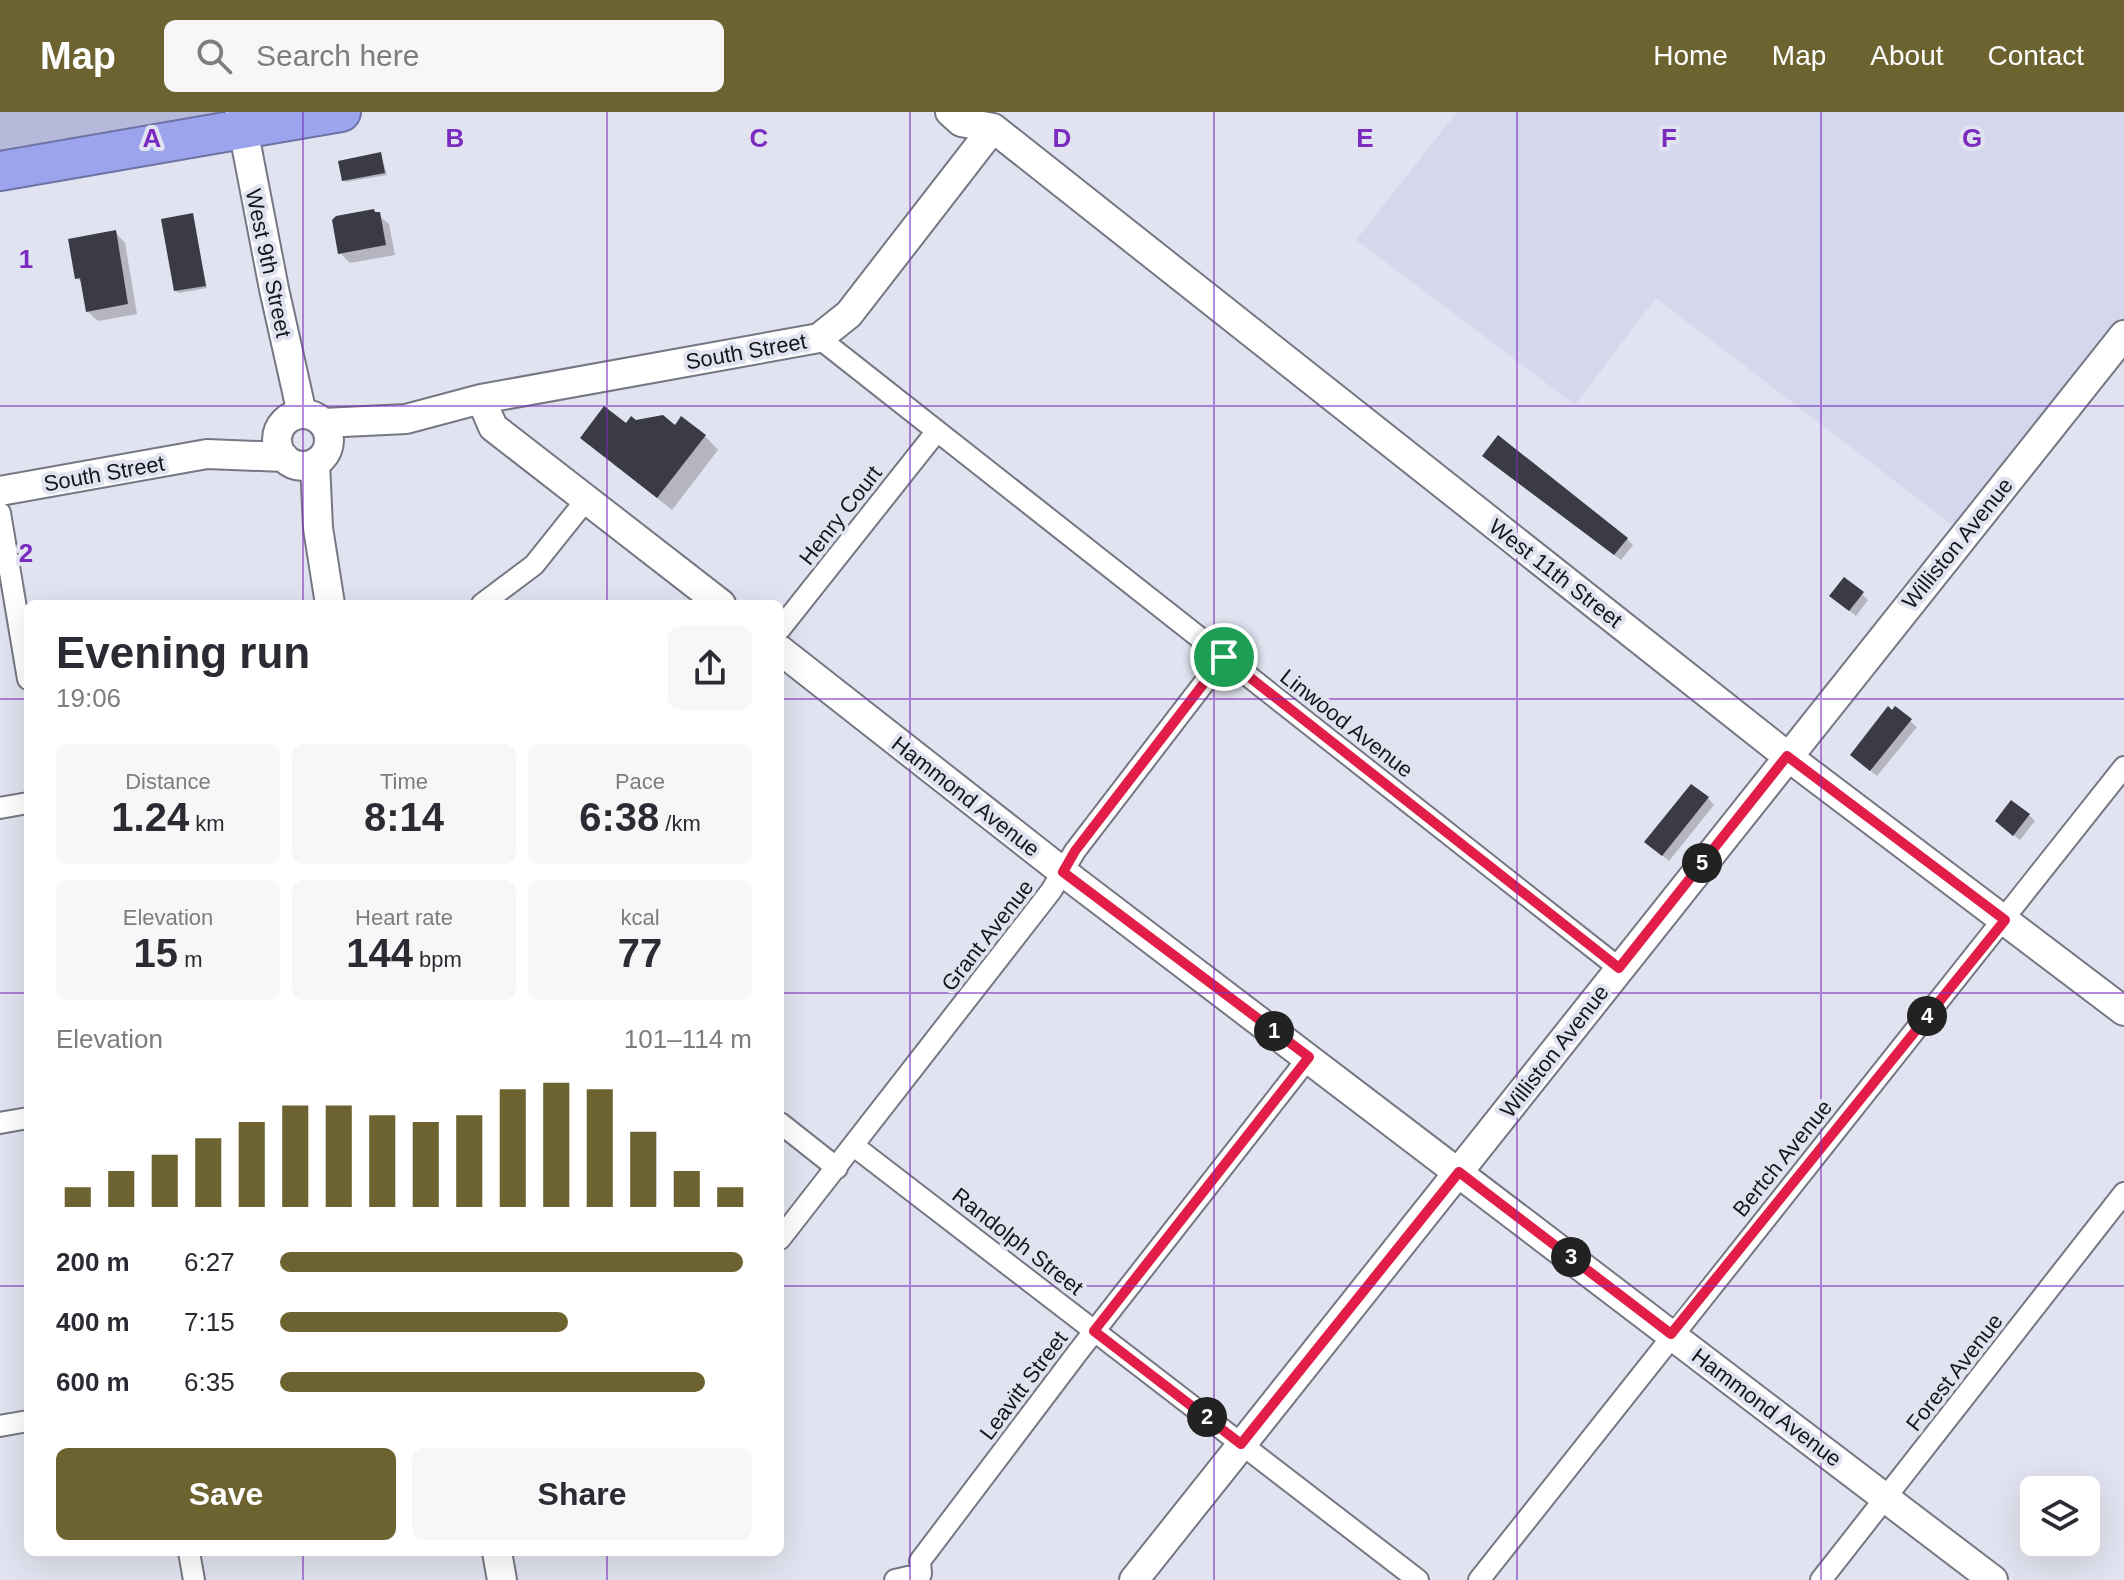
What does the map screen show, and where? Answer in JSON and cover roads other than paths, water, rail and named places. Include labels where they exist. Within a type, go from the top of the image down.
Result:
[{"type":"highway","points":[[0,171],[241,121],[341,112]]},
{"type":"street","name":"West 11th Street","points":[[950,112],[961,122],[991,120],[1787,756],[2124,1011]]},
{"type":"street","name":"South Street","points":[[207,454],[304,459],[382,432],[406,419],[481,399],[819,338],[849,314],[991,120]]},
{"type":"street","name":"West 9th Street","points":[[241,121],[302,421]]},
{"type":"street","name":"Williston Avenue","points":[[1134,1580],[2124,335]]},
{"type":"street","name":"Linwood Avenue","points":[[819,338],[1619,968]]},
{"type":"street","points":[[481,399],[493,427],[716,600]]},
{"type":"street","name":"South Street","points":[[0,491],[207,454],[302,421],[406,419]]},
{"type":"street","points":[[304,459],[329,437],[302,421],[277,442],[304,459],[329,600]]},
{"type":"street","name":"Henry Court","points":[[784,624],[937,431]]},
{"type":"street","points":[[487,600],[534,565],[586,500]]},
{"type":"street","points":[[0,513],[24,655]]},
{"type":"street","name":"Hammond Avenue","points":[[784,653],[1063,872],[1993,1580]]},
{"type":"street","name":"Grant Avenue","points":[[784,1234],[1224,657]]},
{"type":"street","name":"Bertch Avenue","points":[[1479,1580],[1671,1334],[2005,920],[2124,767]]},
{"type":"street","points":[[0,808],[24,804]]},
{"type":"street","name":"Leavitt Street","points":[[895,1580],[924,1577],[920,1561],[1094,1331],[1309,1057]]},
{"type":"street","points":[[0,1123],[24,1119]]},
{"type":"street","points":[[784,1126],[837,1168]]},
{"type":"street","name":"Randolph Street","points":[[854,1146],[1418,1580]]},
{"type":"street","name":"Forest Avenue","points":[[1821,1580],[2124,1193]]},
{"type":"street","points":[[0,1426],[24,1422]]},
{"type":"street","points":[[190,1556],[194,1580]]},
{"type":"street","points":[[498,1556],[502,1580]]}]
